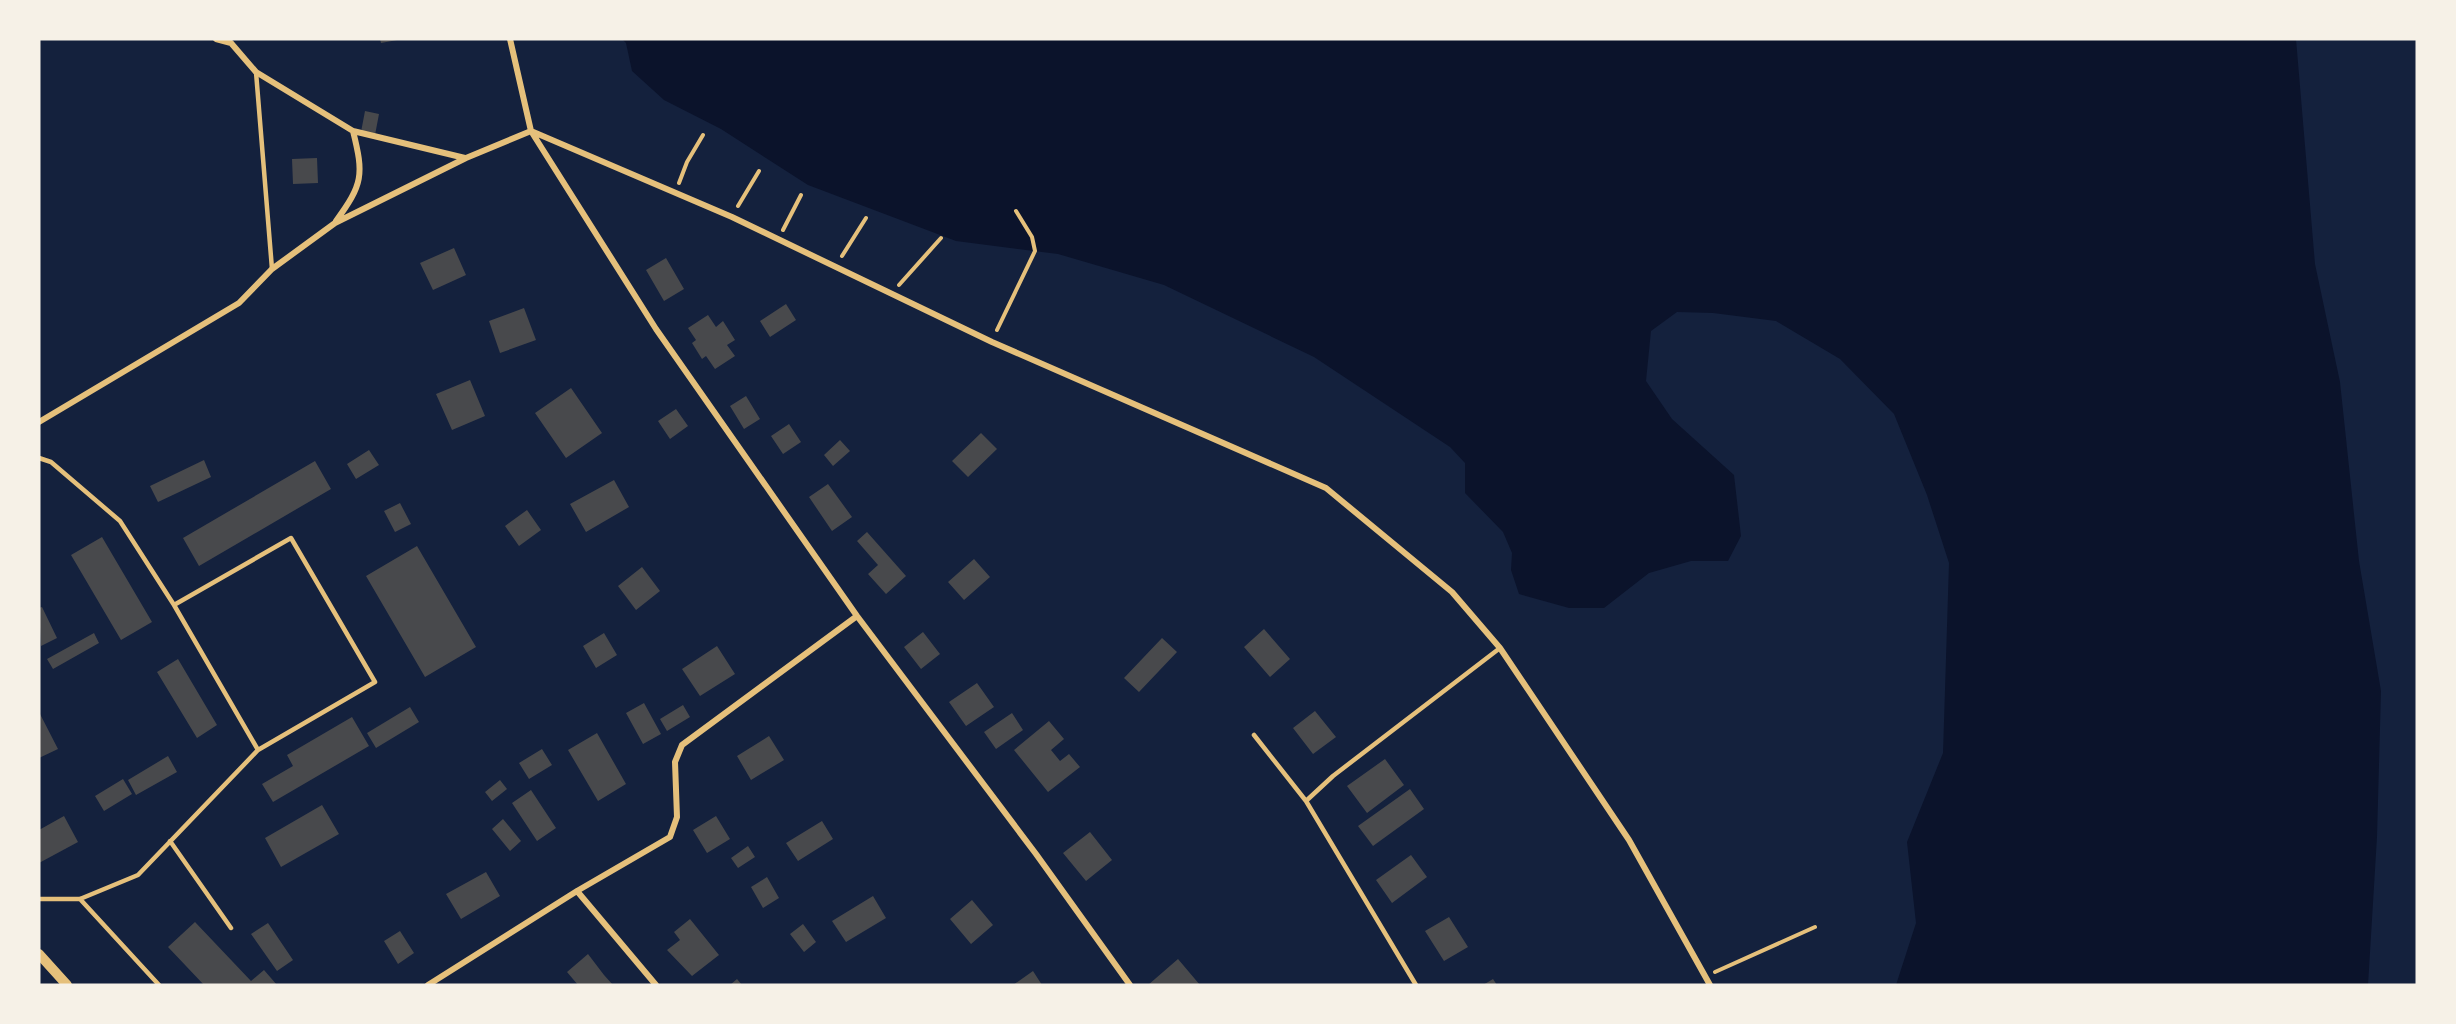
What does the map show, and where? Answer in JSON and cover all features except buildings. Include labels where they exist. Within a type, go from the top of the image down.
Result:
[{"type":"street","points":[[216,39],[231,43],[256,72],[353,131],[466,158]]},
{"type":"street","points":[[510,39],[531,131],[656,329],[857,616],[1036,854],[1130,985]]},
{"type":"street","points":[[335,223],[354,196],[360,177],[360,157],[353,131]]},
{"type":"street","points":[[39,422],[238,303],[272,269],[335,223],[466,158],[531,131],[779,238],[891,295],[992,342],[1326,488],[1452,592],[1500,648],[1629,840],[1710,985]]},
{"type":"street","points":[[428,985],[577,891],[670,837],[677,818],[675,762],[682,745],[857,616]]},
{"type":"street","points":[[577,891],[656,985]]},
{"type":"street","points":[[39,954],[67,985]]},
{"type":"lane","points":[[256,72],[272,269]]},
{"type":"lane","points":[[39,458],[51,462],[120,522],[174,605],[258,750]]},
{"type":"lane","points":[[39,899],[81,899],[138,876],[258,750],[375,682],[291,538],[174,605]]},
{"type":"lane","points":[[1306,801],[1333,776],[1500,648]]},
{"type":"lane","points":[[1254,735],[1306,801],[1416,985]]},
{"type":"lane","points":[[171,841],[231,928]]},
{"type":"lane","points":[[81,899],[159,985]]},
{"type":"path","points":[[676,192],[687,162],[703,135]]},
{"type":"path","points":[[732,217],[759,171]]},
{"type":"path","points":[[779,238],[801,195]]},
{"type":"path","points":[[992,342],[1035,251],[1032,237],[1016,212]]},
{"type":"path","points":[[836,267],[866,218]]},
{"type":"path","points":[[891,295],[941,238]]},
{"type":"path","points":[[1706,976],[1815,927]]},
{"type":"water","points":[[622,39],[2296,39],[2315,264],[2340,382],[2359,561],[2381,691],[2377,837],[2368,985],[1896,985],[1916,923],[1907,842],[1943,753],[1949,563],[1927,495],[1894,414],[1840,359],[1776,321],[1713,313],[1677,312],[1651,331],[1646,381],[1672,419],[1734,475],[1741,536],[1728,561],[1691,561],[1649,573],[1604,608],[1569,608],[1519,594],[1511,570],[1512,553],[1503,532],[1465,493],[1465,463],[1450,447],[1314,357],[1164,285],[1058,254],[956,241],[808,185],[721,129],[664,100],[632,71],[626,43]]}]
